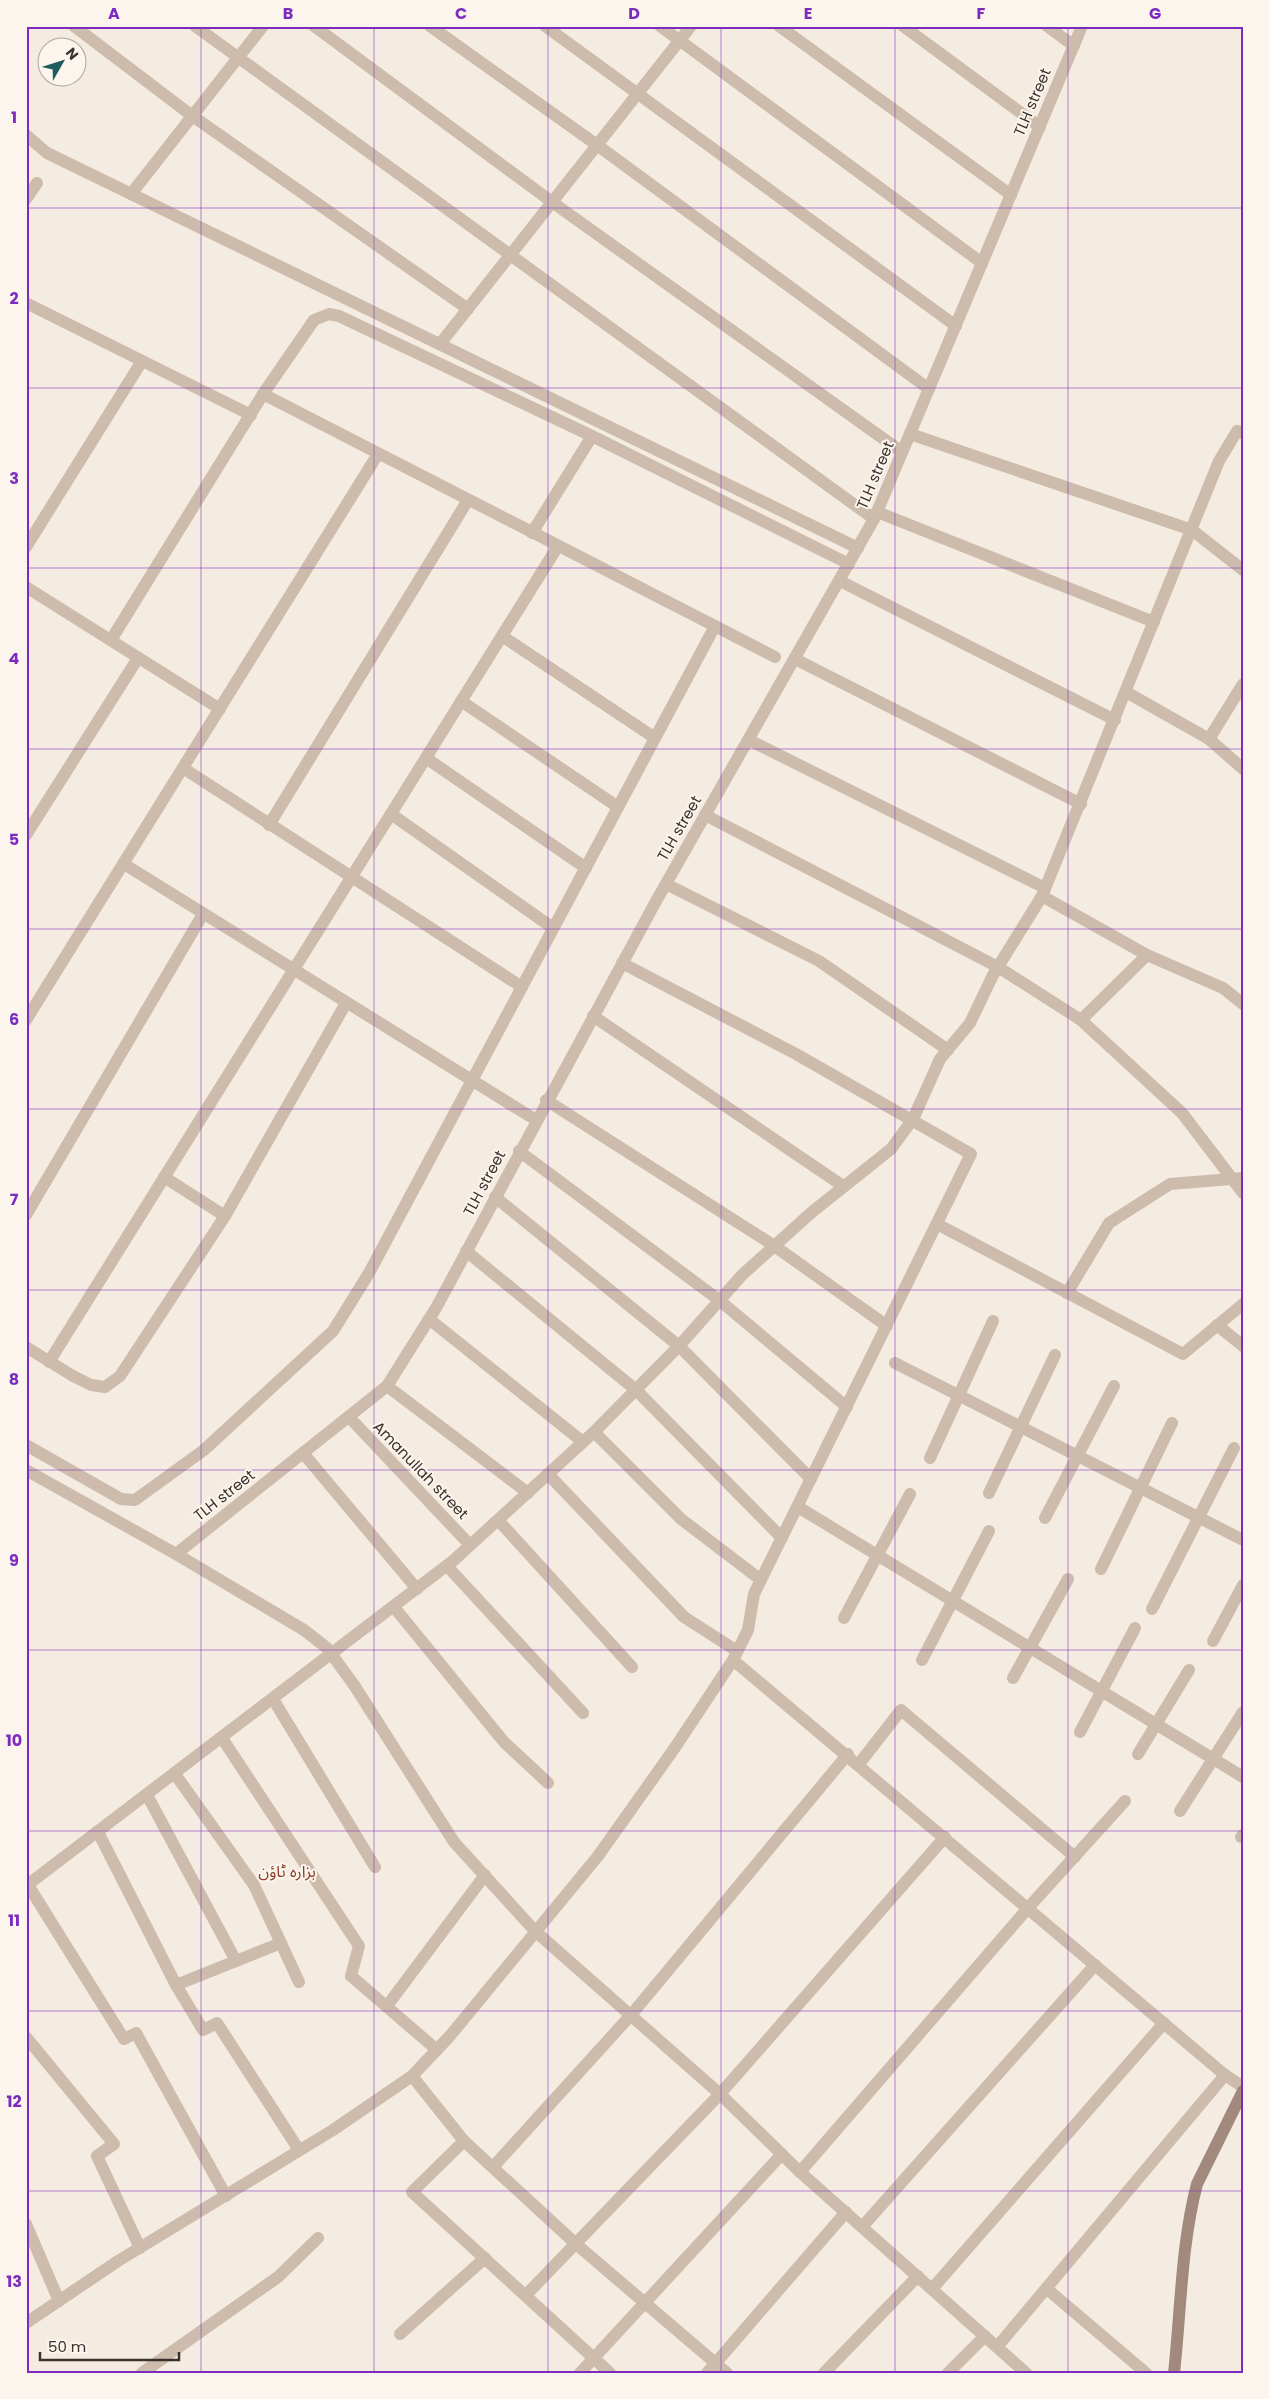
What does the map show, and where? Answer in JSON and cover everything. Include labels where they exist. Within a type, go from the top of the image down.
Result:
[{"type":"street","points":[[74,26],[191,115],[468,309]]},
{"type":"street","points":[[195,26],[510,256],[875,516],[1154,622]]},
{"type":"street","points":[[131,194],[191,115],[263,26]]},
{"type":"street","points":[[314,26],[552,202],[902,452]]},
{"type":"street","points":[[430,26],[597,145],[929,389]]},
{"type":"street","points":[[544,26],[956,326]]},
{"type":"street","points":[[660,26],[982,263]]},
{"type":"street","points":[[440,344],[690,26]]},
{"type":"street","points":[[779,26],[1011,195]]},
{"type":"street","points":[[903,26],[1040,127]]},
{"type":"street","points":[[1047,26],[1074,46]]},
{"type":"street","name":"TLH street","points":[[176,1554],[387,1386],[429,1319],[546,1100],[622,963],[840,581],[875,516],[1082,26]]},
{"type":"street","points":[[26,134],[47,153],[858,548]]},
{"type":"street","points":[[26,199],[37,183]]},
{"type":"street","points":[[26,304],[251,414]]},
{"type":"street","points":[[111,640],[263,394],[314,320],[329,314],[339,316],[592,436],[849,564]]},
{"type":"street","points":[[26,547],[142,361]]},
{"type":"street","points":[[263,394],[775,657]]},
{"type":"street","points":[[226,2196],[136,2033],[124,2039],[27,1886],[447,1566],[594,1432],[679,1346],[719,1300],[773,1245],[843,1186],[891,1149],[913,1119],[940,1059],[970,1024],[998,967],[1044,892],[1219,461],[1237,431],[1243,434]]},
{"type":"street","points":[[910,434],[1192,530],[1243,570]]},
{"type":"street","points":[[532,533],[592,436]]},
{"type":"street","points":[[26,1020],[378,454]]},
{"type":"street","points":[[270,825],[468,500]]},
{"type":"street","points":[[50,1362],[164,1176],[294,971],[558,546]]},
{"type":"street","points":[[840,581],[1115,720]]},
{"type":"street","points":[[26,587],[220,709]]},
{"type":"street","points":[[26,1445],[121,1499],[129,1501],[141,1497],[204,1450],[333,1331],[369,1273],[715,626]]},
{"type":"street","points":[[502,636],[656,738]]},
{"type":"street","points":[[26,835],[138,658]]},
{"type":"street","points":[[795,659],[1081,804]]},
{"type":"street","points":[[1209,739],[1243,684]]},
{"type":"street","points":[[1126,692],[1209,739],[1243,768]]},
{"type":"street","points":[[461,701],[618,807]]},
{"type":"street","points":[[748,740],[1044,892],[1147,955],[1223,988],[1243,1004]]},
{"type":"street","points":[[426,758],[586,868]]},
{"type":"street","points":[[183,768],[522,987]]},
{"type":"street","points":[[391,814],[554,928]]},
{"type":"street","points":[[705,815],[998,967],[1081,1020],[1182,1113],[1237,1179],[1243,1193]]},
{"type":"street","points":[[124,864],[471,1082],[536,1120]]},
{"type":"street","points":[[666,884],[819,961],[948,1050]]},
{"type":"street","points":[[26,1215],[203,914]]},
{"type":"street","points":[[1081,1020],[1147,955]]},
{"type":"street","points":[[26,2323],[140,2248],[299,2150],[412,2076],[437,2050],[598,1856],[674,1749],[735,1656],[748,1630],[754,1594],[971,1154],[913,1119],[796,1054],[622,963]]},
{"type":"street","points":[[26,1347],[91,1385],[105,1388],[120,1376],[225,1216],[346,1003]]},
{"type":"street","points":[[593,1016],[843,1186]]},
{"type":"street","points":[[546,1100],[773,1245],[887,1326]]},
{"type":"street","points":[[519,1152],[719,1300],[847,1408]]},
{"type":"street","points":[[164,1176],[225,1216]]},
{"type":"street","points":[[1067,1293],[1109,1223],[1170,1184],[1237,1179]]},
{"type":"street","points":[[495,1197],[679,1346],[811,1479]]},
{"type":"street","points":[[937,1224],[1182,1354],[1243,1304]]},
{"type":"street","points":[[466,1251],[636,1390],[782,1538]]},
{"type":"street","points":[[429,1319],[583,1442]]},
{"type":"street","points":[[930,1458],[993,1321]]},
{"type":"street","points":[[1218,1325],[1243,1346]]},
{"type":"street","points":[[988,1493],[1055,1355]]},
{"type":"street","points":[[894,1363],[1243,1540]]},
{"type":"street","points":[[387,1386],[528,1493]]},
{"type":"street","points":[[1045,1518],[1114,1386]]},
{"type":"street","name":"Amanullah street","points":[[349,1417],[470,1546]]},
{"type":"street","points":[[1101,1569],[1172,1422]]},
{"type":"street","points":[[594,1432],[681,1519],[761,1580]]},
{"type":"street","points":[[1152,1609],[1234,1448]]},
{"type":"street","points":[[303,1453],[417,1589]]},
{"type":"street","points":[[26,1470],[176,1554],[304,1630],[327,1648],[354,1684],[454,1842],[535,1930],[720,2094],[800,2172],[1026,2373]]},
{"type":"street","points":[[548,1474],[684,1617],[735,1656],[1095,1965],[1225,2075],[1243,2087]]},
{"type":"street","points":[[844,1618],[910,1494]]},
{"type":"street","points":[[798,1507],[1243,1777]]},
{"type":"street","points":[[498,1520],[632,1668]]},
{"type":"street","points":[[922,1660],[989,1531]]},
{"type":"street","points":[[447,1566],[583,1713]]},
{"type":"street","points":[[1013,1678],[1068,1578]]},
{"type":"street","points":[[1213,1641],[1243,1585]]},
{"type":"street","points":[[394,1607],[504,1742],[548,1783]]},
{"type":"street","points":[[1080,1732],[1135,1628]]},
{"type":"street","points":[[1138,1754],[1190,1670]]},
{"type":"street","points":[[273,1699],[375,1867]]},
{"type":"street","points":[[859,1764],[902,1710],[1076,1857]]},
{"type":"street","points":[[1180,1811],[1243,1712]]},
{"type":"street","points":[[222,1738],[359,1946],[352,1976],[437,2050]]},
{"type":"street","points":[[492,2167],[631,2015],[848,1754]]},
{"type":"street","points":[[175,1774],[254,1885],[299,1982]]},
{"type":"street","points":[[147,1795],[236,1961]]},
{"type":"street","points":[[800,2172],[1028,1908],[1125,1801]]},
{"type":"street","points":[[98,1832],[176,1984],[203,2030],[217,2023],[299,2150]]},
{"type":"street","points":[[526,2295],[720,2094],[945,1837]]},
{"type":"street","points":[[387,2006],[485,1875]]},
{"type":"street","points":[[176,1984],[281,1943]]},
{"type":"street","points":[[862,2227],[1095,1965]]},
{"type":"street","points":[[932,2288],[1164,2023]]},
{"type":"street","points":[[26,2037],[114,2144],[97,2156],[140,2248]]},
{"type":"street","points":[[997,2347],[1225,2075]]},
{"type":"street","points":[[412,2076],[464,2141],[576,2244],[717,2362],[727,2373]]},
{"type":"street","points":[[1174,2373],[1182,2285],[1197,2184],[1243,2091]]},
{"type":"street","points":[[464,2141],[412,2192],[610,2373]]},
{"type":"street","points":[[580,2373],[782,2154]]},
{"type":"street","points":[[707,2373],[846,2212]]},
{"type":"street","points":[[26,2224],[60,2301]]},
{"type":"street","points":[[142,2373],[278,2277],[318,2238]]},
{"type":"street","points":[[400,2334],[485,2258]]},
{"type":"street","points":[[824,2373],[918,2276]]},
{"type":"street","points":[[1047,2289],[1146,2373]]},
{"type":"street","points":[[948,2373],[985,2336]]},
{"type":"district","name":"ہزارہ ٹاؤن","points":[[287,1871]]}]
